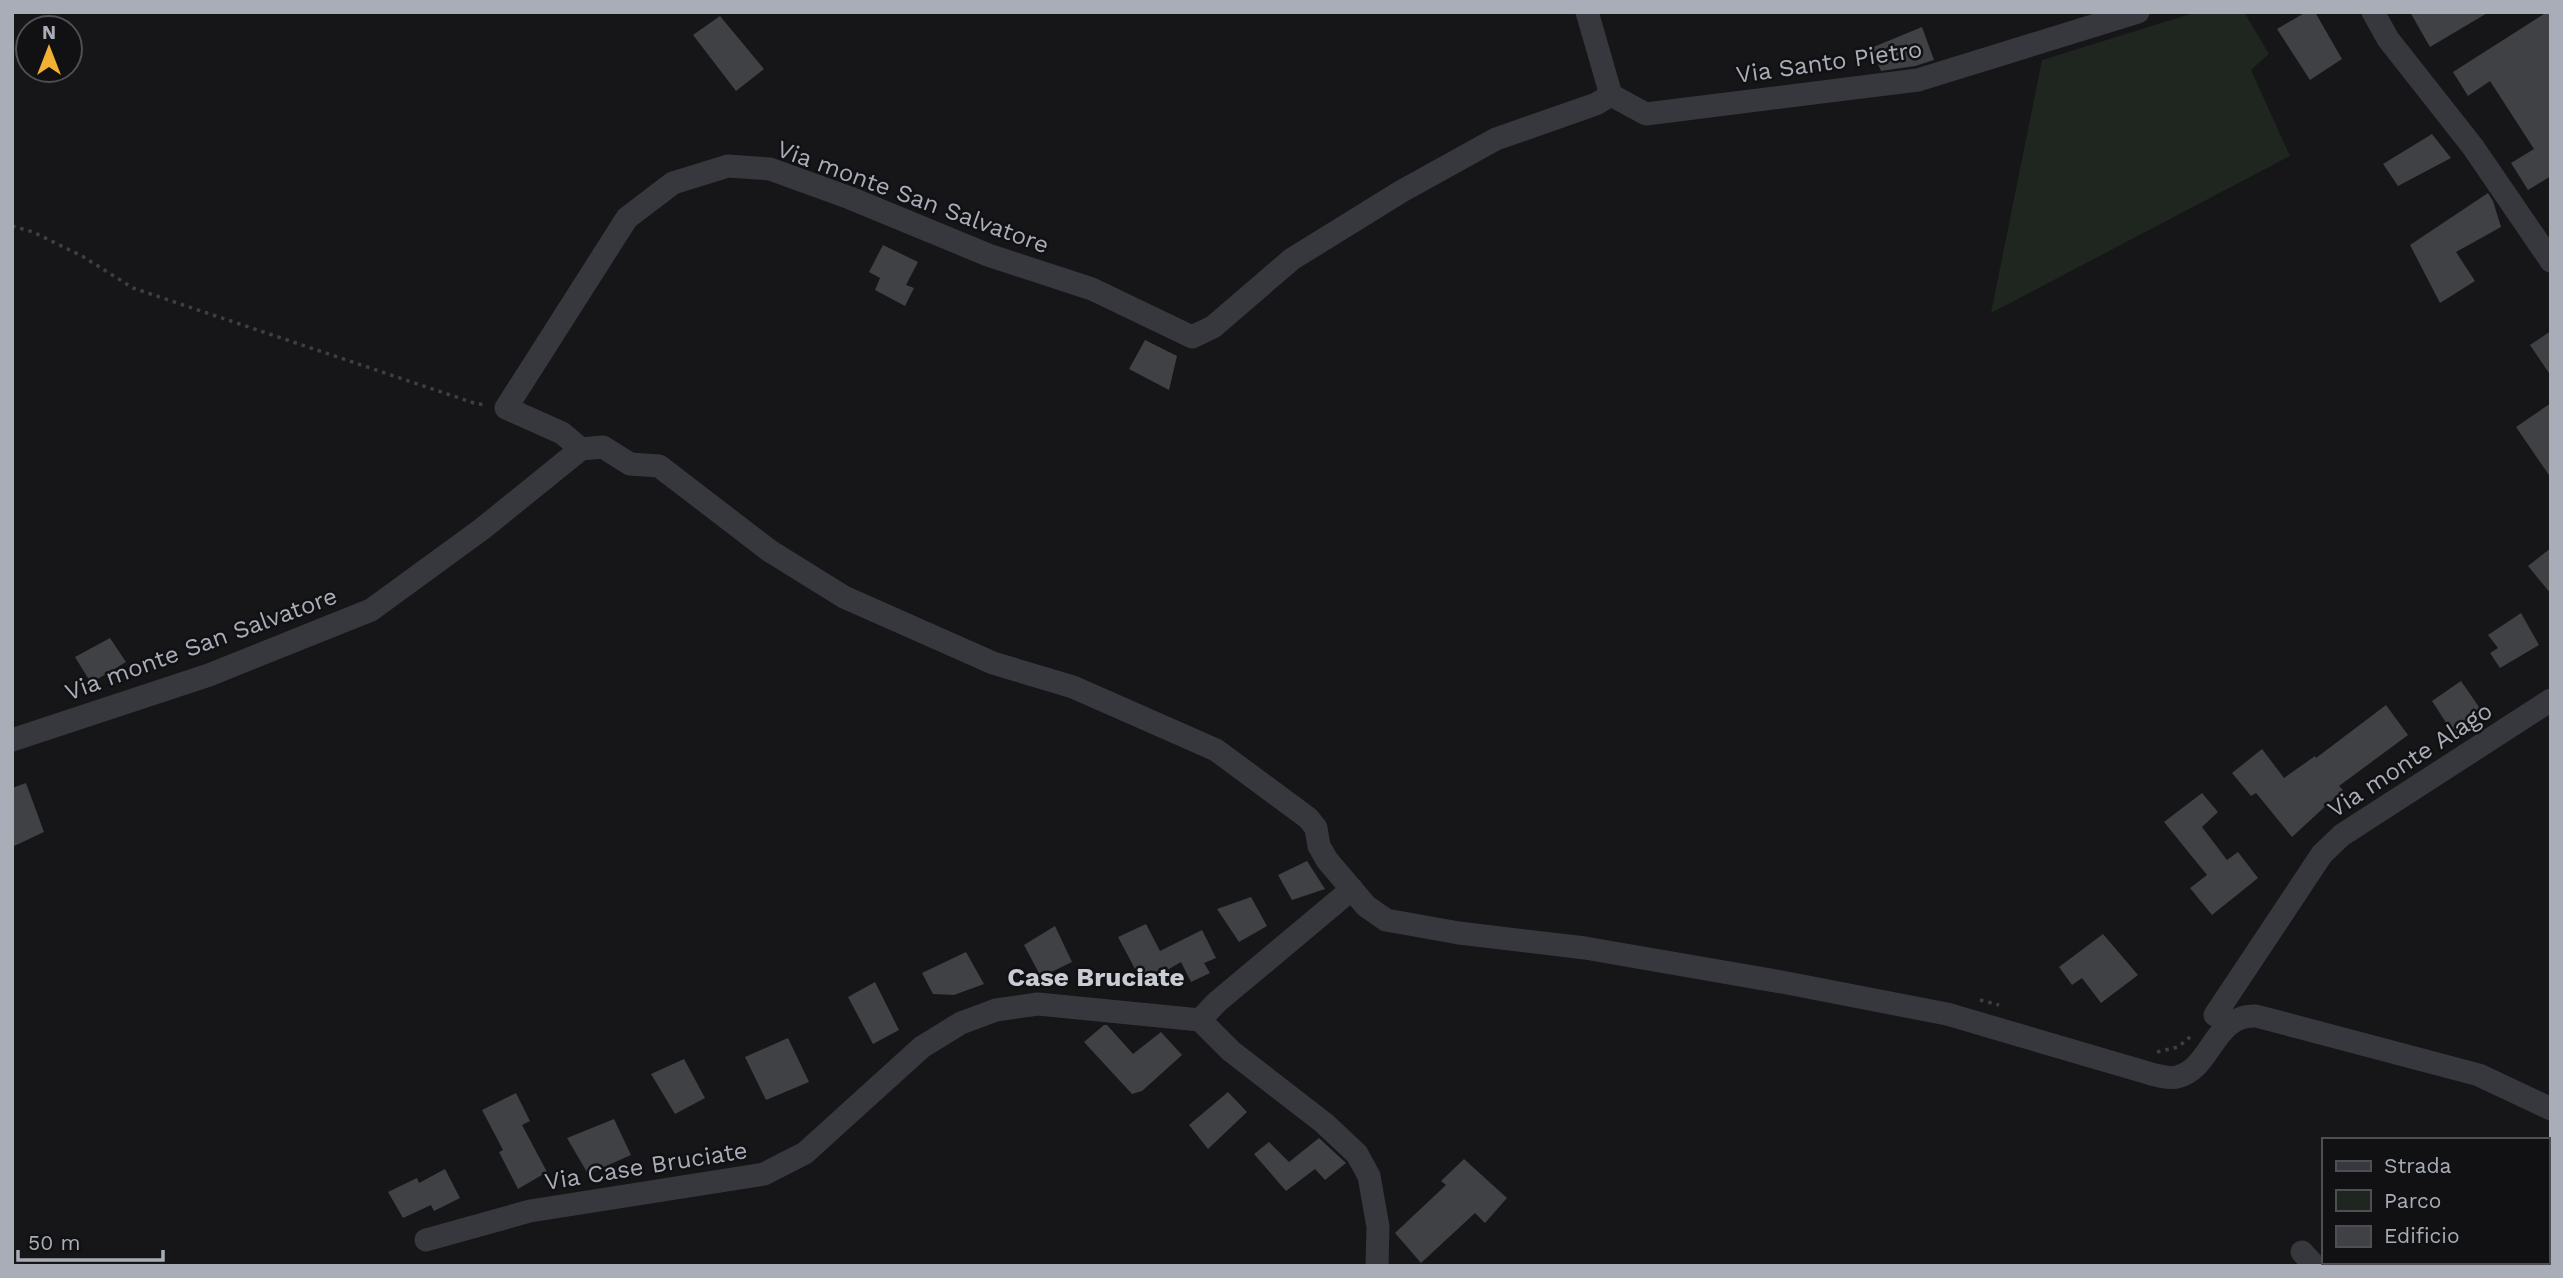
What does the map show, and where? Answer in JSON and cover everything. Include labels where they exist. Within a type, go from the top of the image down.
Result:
[{"type":"street","points":[[1587,12],[1611,96]]},
{"type":"street","name":"Via Santo Pietro","points":[[1611,96],[1646,114],[1918,80],[2138,12]]},
{"type":"street","points":[[2373,12],[2388,39],[2473,147],[2551,261]]},
{"type":"street","name":"Via monte San Salvatore","points":[[506,408],[627,218],[673,183],[728,166],[770,169],[827,190],[988,255],[1092,289],[1192,337],[1213,327],[1292,259],[1402,191],[1496,139],[1597,104],[1611,96]]},
{"type":"street","points":[[506,408],[562,433],[581,449],[603,447],[630,464],[659,466],[770,551],[844,597],[993,663],[1073,687],[1216,750],[1308,817],[1315,828],[1319,846],[1328,860],[1366,906],[1386,920],[1459,933],[1585,948],[1947,1014],[2155,1075],[2177,1077],[2193,1068],[2227,1025],[2242,1015],[2256,1016],[2479,1075],[2551,1109]]},
{"type":"street","name":"Via monte San Salvatore","points":[[12,740],[209,675],[371,610],[482,529],[581,449]]},
{"type":"street","name":"Via monte Alago","points":[[2215,1015],[2322,854],[2342,835],[2551,700]]},
{"type":"street","points":[[1352,889],[1217,1002],[1200,1020],[1231,1051],[1324,1123],[1357,1154],[1369,1176],[1378,1227],[1377,1266]]},
{"type":"street","name":"Via Case Bruciate","points":[[426,1240],[530,1211],[764,1174],[805,1153],[922,1047],[961,1023],[996,1010],[1038,1004],[1200,1020]]},
{"type":"path","points":[[12,226],[33,232],[82,256],[133,288],[474,403],[506,408]]},
{"type":"green space","points":[[2197,12],[2244,12],[2269,54],[2251,70],[2290,156],[1991,313],[2042,60]]},
{"type":"building","points":[[2306,12],[2315,12],[2342,59],[2310,80],[2277,29]]},
{"type":"building","points":[[2410,12],[2489,12],[2430,47]]},
{"type":"building","points":[[2551,12],[2551,176],[2528,190],[2511,163],[2534,149],[2490,81],[2468,96],[2453,72]]},
{"type":"building","points":[[720,16],[764,69],[736,91],[693,35]]},
{"type":"building","points":[[1922,27],[1934,60],[1881,71],[1871,48]]},
{"type":"building","points":[[2432,134],[2451,158],[2398,186],[2383,164]]},
{"type":"building","points":[[2488,193],[2501,227],[2456,252],[2475,281],[2440,303],[2410,245]]},
{"type":"building","points":[[883,245],[918,262],[906,285],[914,288],[905,306],[875,290],[880,278],[869,272]]},
{"type":"building","points":[[2551,331],[2551,376],[2530,345]]},
{"type":"building","points":[[1145,340],[1177,356],[1169,390],[1129,369]]},
{"type":"building","points":[[2551,403],[2551,478],[2516,427]]},
{"type":"building","points":[[2551,548],[2551,594],[2528,566]]},
{"type":"building","points":[[2521,613],[2539,645],[2500,668],[2490,653],[2498,648],[2488,635]]},
{"type":"building","points":[[110,638],[126,662],[91,683],[75,657]]},
{"type":"building","points":[[2461,681],[2479,707],[2476,718],[2454,735],[2432,701]]},
{"type":"building","points":[[2386,705],[2408,735],[2339,786],[2343,790],[2292,837],[2256,793],[2251,796],[2232,773],[2262,749],[2284,778],[2315,756],[2316,758]]},
{"type":"building","points":[[26,783],[44,832],[12,847],[12,788]]},
{"type":"building","points":[[2202,793],[2218,812],[2202,827],[2227,860],[2238,852],[2258,878],[2212,915],[2190,888],[2207,875],[2164,822]]},
{"type":"building","points":[[1307,861],[1325,889],[1292,900],[1278,875]]},
{"type":"building","points":[[1251,897],[1267,926],[1239,942],[1217,909]]},
{"type":"building","points":[[1146,924],[1160,951],[1202,930],[1216,958],[1204,963],[1210,973],[1191,982],[1181,962],[1143,984],[1118,937]]},
{"type":"building","points":[[1055,926],[1072,962],[1041,977],[1024,945]]},
{"type":"building","points":[[2103,934],[2138,975],[2101,1003],[2082,978],[2072,985],[2059,967]]},
{"type":"building","points":[[966,952],[984,984],[954,995],[933,994],[922,973]]},
{"type":"building","points":[[875,982],[899,1030],[873,1044],[848,997]]},
{"type":"building","points":[[1107,1025],[1133,1054],[1161,1032],[1182,1055],[1142,1091],[1132,1094],[1084,1042]]},
{"type":"building","points":[[788,1038],[809,1082],[766,1100],[745,1057]]},
{"type":"building","points":[[684,1059],[705,1098],[675,1114],[651,1074]]},
{"type":"building","points":[[1228,1092],[1247,1112],[1208,1149],[1189,1125]]},
{"type":"building","points":[[516,1093],[530,1121],[522,1125],[547,1172],[518,1189],[499,1152],[503,1150],[482,1110]]},
{"type":"building","points":[[614,1119],[631,1155],[588,1174],[567,1138]]},
{"type":"building","points":[[1319,1138],[1346,1163],[1325,1180],[1315,1169],[1286,1191],[1254,1154],[1269,1142],[1289,1162]]},
{"type":"building","points":[[1464,1159],[1507,1198],[1485,1223],[1475,1213],[1421,1263],[1395,1233],[1446,1185],[1441,1181]]},
{"type":"building","points":[[445,1169],[460,1198],[434,1211],[431,1205],[403,1218],[388,1192],[417,1178],[419,1183]]},
{"type":"district","name":"Case Bruciate","points":[[1096,977]]}]
